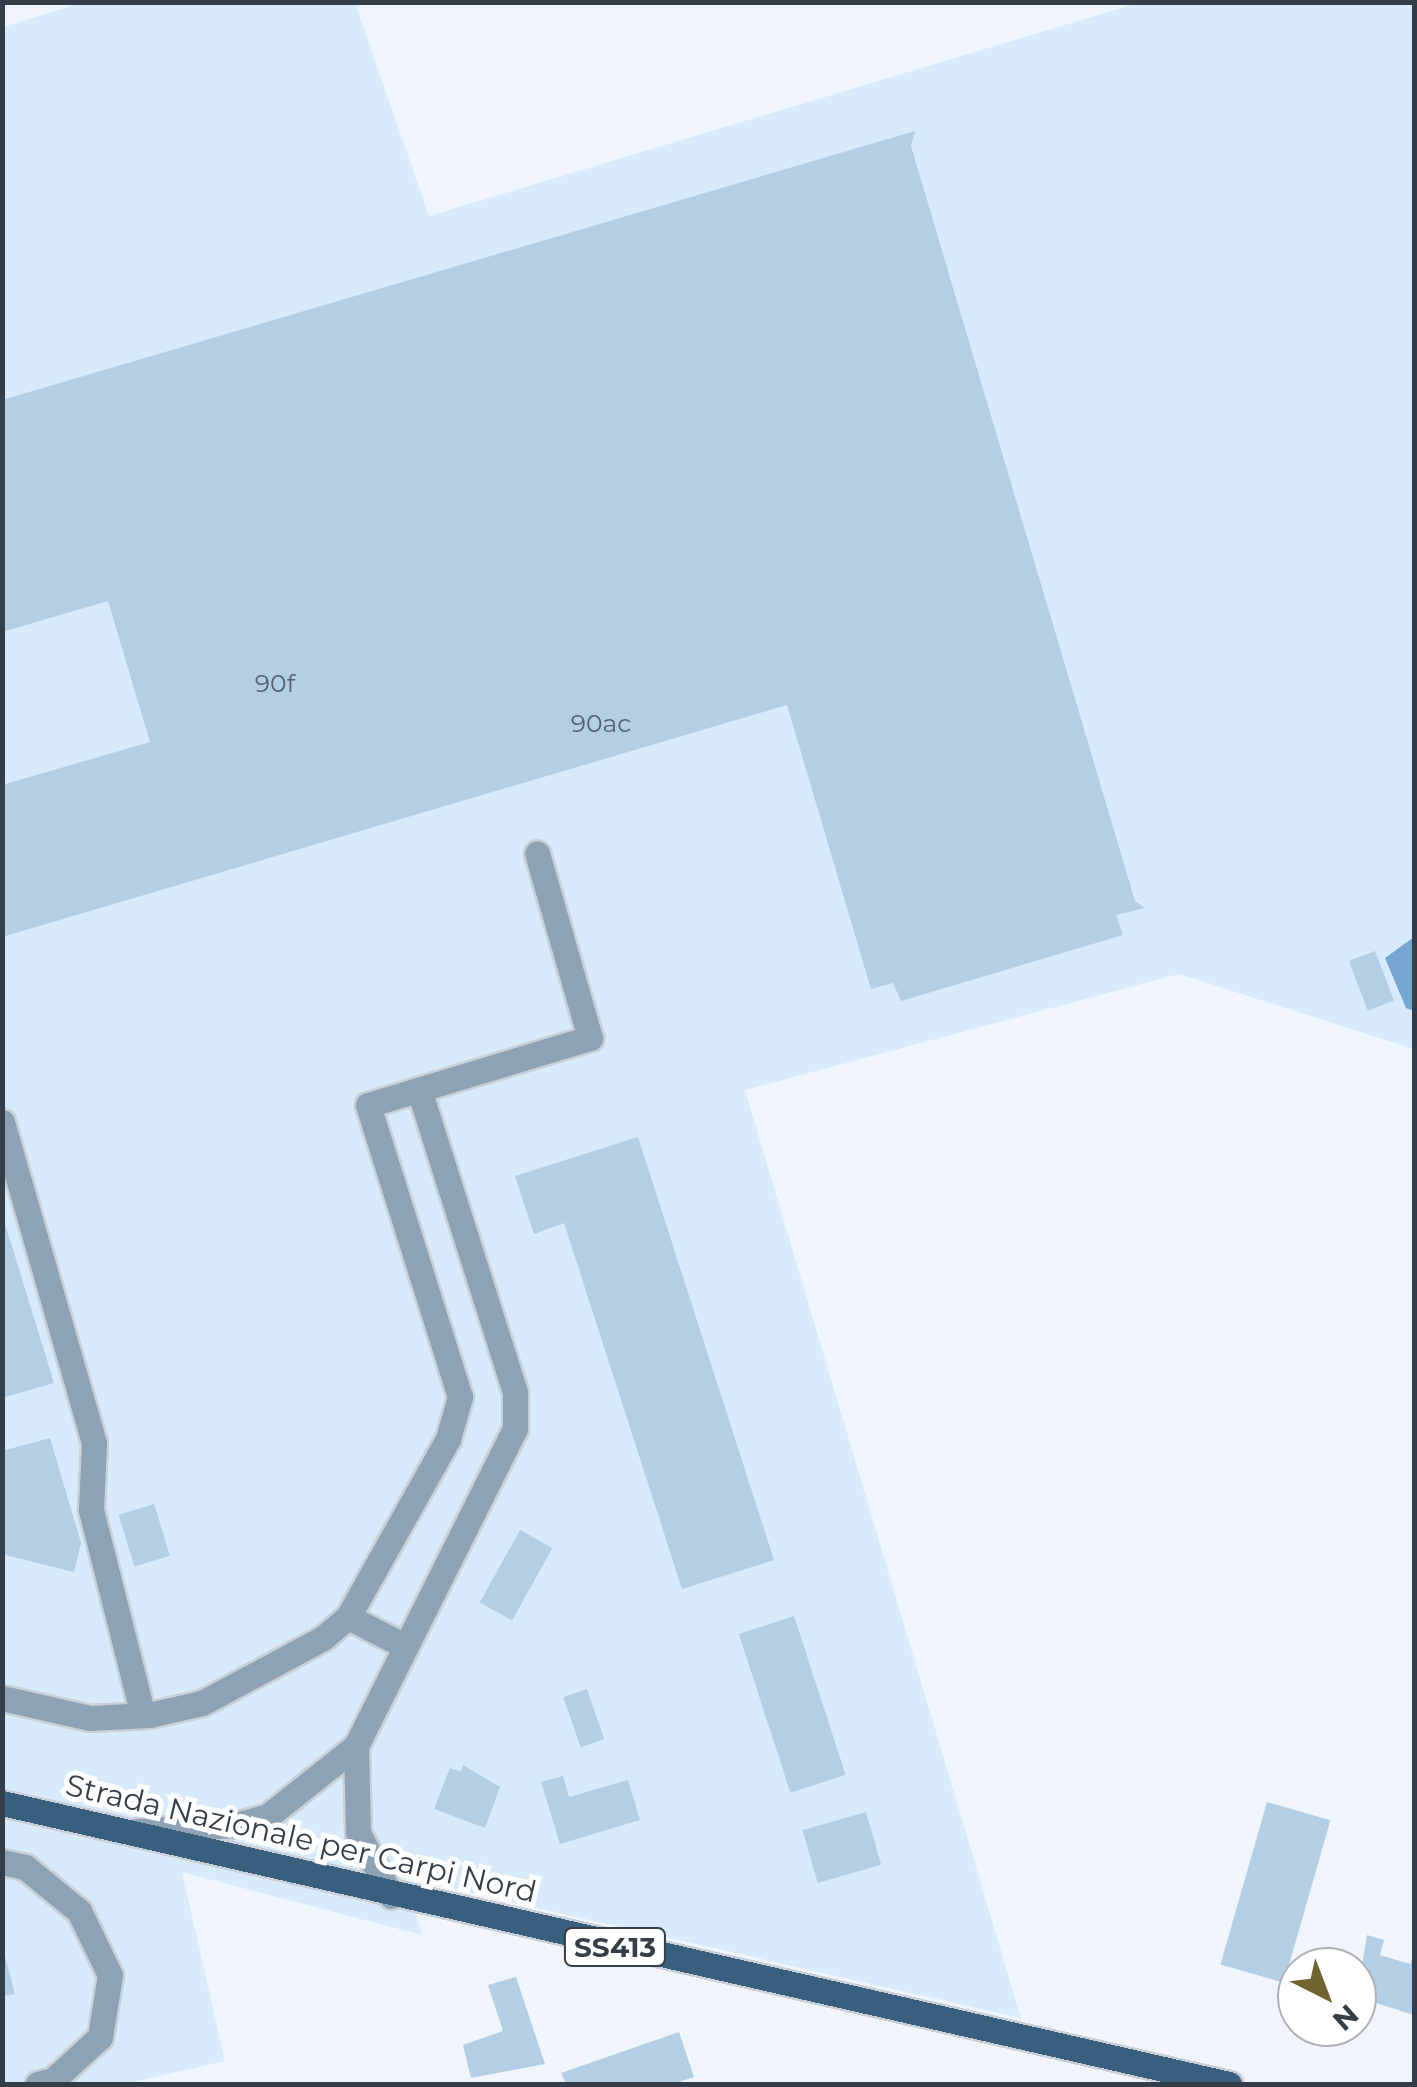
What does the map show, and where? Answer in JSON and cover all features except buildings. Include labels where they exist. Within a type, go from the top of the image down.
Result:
[{"type":"main road","name":"Strada Nazionale per Carpi Nord","points":[[2,1802],[137,1831],[391,1896],[1228,2084]]},
{"type":"lane","points":[[2,1698],[90,1718],[143,1715],[202,1702],[323,1638],[348,1617],[448,1439],[460,1398],[368,1105],[590,1038],[538,852]]},
{"type":"lane","points":[[391,1896],[358,1834],[356,1746],[402,1645],[515,1429],[515,1392],[419,1090]]},
{"type":"lane","points":[[2,1122],[94,1443],[90,1510],[143,1715]]},
{"type":"lane","points":[[348,1617],[402,1645]]},
{"type":"lane","points":[[137,1831],[235,1825],[268,1816],[356,1746]]},
{"type":"lane","points":[[2,1862],[26,1867],[79,1911],[110,1974],[100,2036],[53,2080],[38,2084]]},
{"type":"shaded area","points":[[81,3],[355,3],[429,216],[1138,3],[1414,3],[1414,1049],[1179,974],[745,1090],[1021,2018],[405,1878],[422,1935],[182,1872],[225,2061],[125,2084],[3,2084],[3,27]]},
{"type":"water","points":[[1414,937],[1414,1011],[1406,1008],[1385,958]]}]
